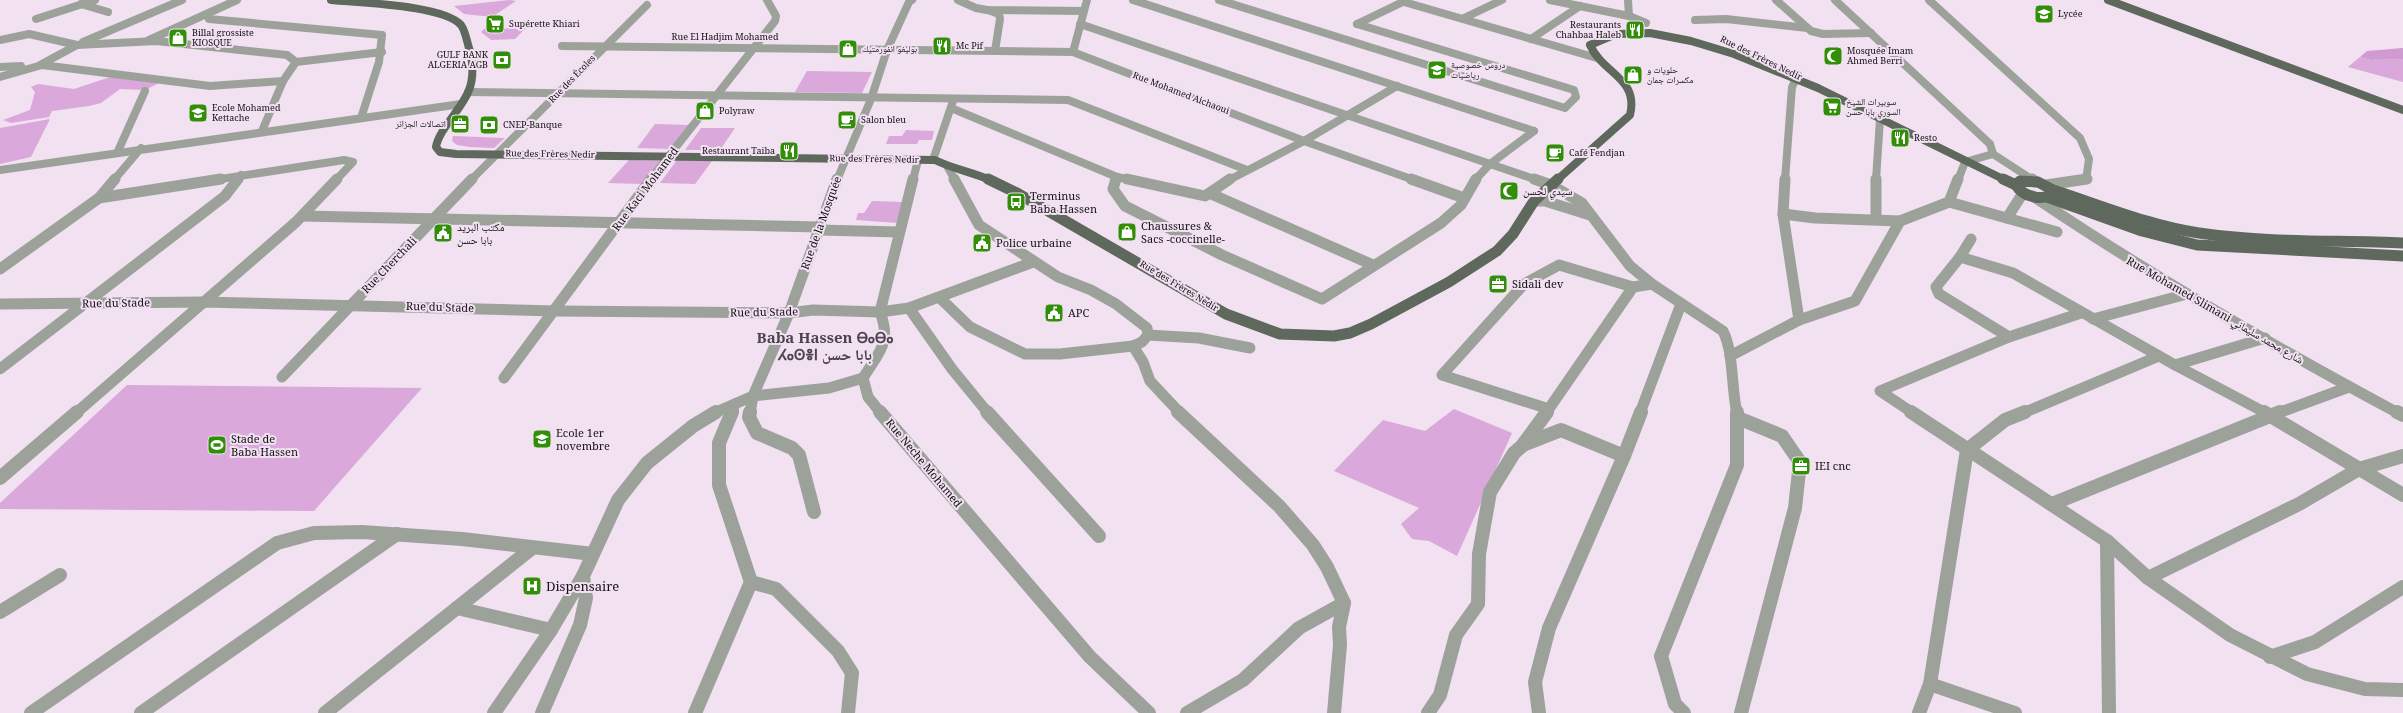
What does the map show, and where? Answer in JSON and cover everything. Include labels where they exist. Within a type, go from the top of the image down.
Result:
[{"type":"main road","name":"Rue des Frères Nedir","points":[[331,0],[431,11],[442,14],[462,25],[473,70],[468,92],[438,140],[436,147],[440,152],[933,160],[946,166],[973,172],[1017,193],[1226,314],[1280,334],[1306,337],[1350,333],[1449,282],[1497,251],[1513,234],[1534,201],[1630,115],[1635,104],[1628,87],[1597,58]]},
{"type":"main road","points":[[2108,0],[2403,110]]},
{"type":"main road","points":[[1597,58],[1592,52],[1590,45],[1597,36],[1613,28],[1650,23]]},
{"type":"main road","name":"Rue des Frères Nedir","points":[[1732,43],[1798,75],[1965,162],[2020,183]]},
{"type":"main road","points":[[2020,183],[2036,182],[2049,191],[2142,232],[2197,245],[2403,256]]},
{"type":"main road","points":[[2020,183],[2028,194],[2049,191],[2142,219],[2198,233],[2242,238],[2403,243]]},
{"type":"street","points":[[36,19],[95,0]]},
{"type":"street","points":[[0,77],[42,65],[76,45],[182,0]]},
{"type":"street","points":[[144,42],[237,0]]},
{"type":"street","points":[[156,42],[209,19],[247,0]]},
{"type":"street","name":"Rue Kaci Mohamed","points":[[504,378],[668,156],[756,47],[776,16],[767,0]]},
{"type":"street","name":"Rue de la Mosquée","points":[[814,512],[799,455],[792,448],[757,433],[749,417],[753,396],[789,313],[845,158],[872,98],[887,50],[909,2],[912,0]]},
{"type":"street","points":[[958,0],[976,8],[998,14],[1000,19],[994,51]]},
{"type":"street","points":[[1073,52],[1087,0]]},
{"type":"street","points":[[1117,177],[1113,189],[1126,206],[1222,256],[1322,299],[1373,265],[1441,223],[1461,205],[1472,184],[1490,164],[1534,130],[1519,127],[1133,0]]},
{"type":"street","points":[[1219,0],[1565,108],[1576,97],[1574,90],[1357,24],[1406,1],[1597,58]]},
{"type":"street","points":[[1464,18],[1502,0]]},
{"type":"street","points":[[1550,0],[1629,16],[1650,23]]},
{"type":"street","points":[[1628,0],[1629,16]]},
{"type":"street","points":[[1776,0],[1807,28]]},
{"type":"street","points":[[1835,0],[1990,144],[1993,154],[2036,182]]},
{"type":"street","points":[[1929,0],[2080,138],[2089,159],[2087,180],[2049,191]]},
{"type":"street","points":[[81,4],[108,12]]},
{"type":"street","name":"Rue des Écoles","points":[[497,153],[557,95],[603,46],[648,4]]},
{"type":"street","points":[[1531,39],[1580,6]]},
{"type":"street","points":[[987,10],[1083,11]]},
{"type":"street","points":[[209,19],[382,35],[384,39],[382,52],[361,118]]},
{"type":"street","points":[[1695,26],[1726,19],[1807,28],[1823,34],[1871,33]]},
{"type":"street","points":[[1080,24],[1551,185],[1582,203],[1630,266],[1652,284],[1723,332],[1729,343],[1732,390],[1738,418],[1737,465],[1661,656],[1675,704],[1684,713]]},
{"type":"street","points":[[0,40],[29,34],[76,45],[156,42],[288,55],[296,62],[382,52]]},
{"type":"street","name":"Rue El Hadjim Mohamed","points":[[562,46],[756,47],[887,50]]},
{"type":"street","name":"Rue Mohamed Aichaoui","points":[[887,50],[1073,52],[1304,141],[1464,198]]},
{"type":"street","points":[[262,131],[283,81],[296,62]]},
{"type":"street","points":[[0,67],[42,65],[210,86],[283,81]]},
{"type":"street","points":[[1798,75],[1792,87],[1783,214],[1799,320]]},
{"type":"street","points":[[952,104],[1117,177],[1205,196],[1247,170],[1304,141],[1397,86]]},
{"type":"street","points":[[118,151],[145,91]]},
{"type":"street","points":[[468,92],[557,95],[717,95],[872,98],[952,104],[1068,100],[1247,170]]},
{"type":"street","points":[[0,170],[118,151],[461,104]]},
{"type":"street","points":[[933,160],[952,104]]},
{"type":"street","points":[[1876,219],[1876,161],[1880,119]]},
{"type":"street","points":[[0,269],[99,198],[141,148]]},
{"type":"street","name":"Rue Cherchali","points":[[282,377],[497,153]]},
{"type":"street","points":[[1949,202],[1965,162],[1993,154]]},
{"type":"street","points":[[3,473],[302,216],[353,162],[351,160],[241,175],[99,198]]},
{"type":"street","points":[[494,713],[551,630],[584,576],[618,500],[647,463],[693,426],[713,413],[753,396],[829,388],[863,378],[885,341],[886,328],[880,312],[918,160]]},
{"type":"street","points":[[940,298],[970,327],[1025,354],[1060,354],[1133,346],[1142,342],[1148,335],[1147,328],[1141,322],[1116,304],[1091,290],[1058,277],[1033,262],[1010,244],[979,225],[946,166]]},
{"type":"street","points":[[0,369],[225,196],[241,175]]},
{"type":"street","points":[[1209,193],[1373,265]]},
{"type":"street","points":[[2007,218],[2028,194]]},
{"type":"street","name":"Rue Mohamed Slimani شارع محمد سليماني","points":[[2028,194],[2125,258],[2348,387],[2403,415]]},
{"type":"street","points":[[1534,201],[1562,206],[1593,216]]},
{"type":"street","points":[[1783,214],[1815,218],[1900,221],[1949,202],[2057,232]]},
{"type":"street","points":[[302,216],[617,226],[819,229],[899,232]]},
{"type":"street","points":[[1730,356],[1799,320],[1854,301],[1900,221]]},
{"type":"street","points":[[1971,239],[1960,257],[1936,287],[1939,294],[2009,337]]},
{"type":"street","points":[[1960,257],[2012,273],[2175,365],[2271,415],[2403,495]]},
{"type":"street","name":"Rue du Stade","points":[[0,304],[203,302],[352,304],[554,311],[789,313],[813,310],[880,312],[909,308],[940,298],[1033,262]]},
{"type":"street","points":[[1549,409],[1442,375],[1524,284],[1559,265],[1633,288],[1652,284]]},
{"type":"street","points":[[1428,713],[1440,695],[1456,635],[1478,604],[1480,554],[1490,492],[1514,453],[1522,446],[1549,409],[1633,288]]},
{"type":"street","points":[[2187,294],[2087,316],[2009,337],[1880,391],[1967,450],[2107,541],[2148,578],[2230,634],[2270,657],[2307,674],[2358,687],[2403,690]]},
{"type":"street","points":[[1539,713],[1535,682],[1549,628],[1624,456],[1681,304]]},
{"type":"street","points":[[909,308],[933,346],[980,404],[1099,536]]},
{"type":"street","points":[[1148,335],[1180,335],[1225,341],[1250,348]]},
{"type":"street","points":[[2175,365],[2264,338]]},
{"type":"street","points":[[1133,346],[1143,362],[1150,381],[1164,398],[1279,506],[1313,545],[1327,567],[1344,603],[1339,627],[1340,645],[1334,713]]},
{"type":"street","points":[[1919,713],[1930,684],[1967,450],[2005,420],[2159,356]]},
{"type":"street","name":"Rue Neche Mohamed","points":[[863,378],[868,397],[889,422],[1090,657],[1148,713]]},
{"type":"street","points":[[2052,504],[2271,415],[2348,387]]},
{"type":"street","points":[[695,713],[751,582],[719,485],[719,443],[735,404]]},
{"type":"street","points":[[1738,418],[1782,436],[1800,462],[1795,508],[1741,713]]},
{"type":"street","points":[[1522,446],[1560,430],[1624,456]]},
{"type":"street","points":[[2148,578],[2298,504],[2359,469],[2403,456]]},
{"type":"street","points":[[31,713],[278,543],[314,532],[397,534],[469,540],[593,554]]},
{"type":"street","points":[[140,713],[397,534]]},
{"type":"street","points":[[2107,541],[2109,713]]},
{"type":"street","points":[[325,713],[531,548]]},
{"type":"street","points":[[0,612],[60,575]]},
{"type":"street","points":[[542,713],[580,625],[586,598],[584,576]]},
{"type":"street","points":[[751,582],[776,589],[838,651],[852,673],[848,713]]},
{"type":"street","points":[[2270,657],[2315,642],[2403,587]]},
{"type":"street","points":[[1187,713],[1243,680],[1299,628],[1344,603]]},
{"type":"street","points":[[457,608],[551,630]]},
{"type":"street","points":[[1930,684],[2015,713]]},
{"type":"shaded area","points":[[509,0],[516,1],[492,17],[464,14],[454,6]]},
{"type":"shaded area","points":[[526,28],[515,39],[491,40],[481,32],[484,29]]},
{"type":"shaded area","points":[[2403,48],[2403,59],[2371,60],[2360,57],[2367,51]]},
{"type":"shaded area","points":[[2360,57],[2371,60],[2403,59],[2403,82],[2348,67]]},
{"type":"shaded area","points":[[807,71],[872,72],[862,93],[795,92]]},
{"type":"shaded area","points":[[110,77],[159,83],[145,90],[120,89],[101,103],[52,111],[49,117],[11,123],[3,120],[30,110],[35,92],[31,87],[38,84],[74,89]]},
{"type":"shaded area","points":[[50,119],[31,157],[0,164],[0,128]]},
{"type":"shaded area","points":[[655,124],[689,125],[671,149],[637,148]]},
{"type":"shaded area","points":[[701,128],[735,128],[720,150],[685,150]]},
{"type":"shaded area","points":[[906,130],[934,131],[932,140],[919,140],[917,144],[886,144],[889,136],[902,136]]},
{"type":"shaded area","points":[[453,136],[505,138],[494,148],[457,145],[452,141]]},
{"type":"shaded area","points":[[629,160],[661,161],[644,184],[608,183]]},
{"type":"shaded area","points":[[677,160],[712,161],[695,184],[660,183]]},
{"type":"shaded area","points":[[872,201],[903,202],[898,223],[856,220],[858,213],[864,213]]},
{"type":"shaded area","name":"Stade de Baba Hassen","points":[[127,385],[422,388],[314,511],[0,509],[0,503]]},
{"type":"shaded area","points":[[1454,409],[1512,433],[1457,556],[1429,541],[1412,539],[1401,524],[1419,508],[1334,471],[1383,420],[1425,431]]},
{"type":"place","name":"Lycée","points":[[2044,14]]},
{"type":"place","name":"Supérette Khiari","points":[[495,24]]},
{"type":"place","name":"Restaurants Chahbaa Haleb","points":[[1635,30]]},
{"type":"place","name":"Billal grossiste KIOSQUE","points":[[178,38]]},
{"type":"place","name":"Mc Pif","points":[[942,46]]},
{"type":"place","name":"بوليغو انفورمتيك","points":[[848,49]]},
{"type":"place","name":"Mosquée Imam Ahmed Berri","points":[[1833,56]]},
{"type":"place","name":"GULF BANK ALGERIA AGB","points":[[502,60]]},
{"type":"place","name":"دروس خصوصية رياضيات","points":[[1437,70]]},
{"type":"place","name":"حلويات و مكسرات جمان","points":[[1633,75]]},
{"type":"place","name":"سوبيرات الشيخ السوري بابا حسن","points":[[1832,107]]},
{"type":"place","name":"Polyraw","points":[[705,111]]},
{"type":"place","name":"Ecole Mohamed Kettache","points":[[198,113]]},
{"type":"place","name":"Salon bleu","points":[[847,120]]},
{"type":"place","name":"اتصالات الجزائر","points":[[460,124]]},
{"type":"place","name":"CNEP-Banque","points":[[489,125]]},
{"type":"place","name":"Resto","points":[[1900,138]]},
{"type":"place","name":"Restaurant Taiba","points":[[789,151]]},
{"type":"place","name":"Café Fendjan","points":[[1555,153]]},
{"type":"place","name":"سيدي لحسن","points":[[1509,191]]},
{"type":"place","name":"Terminus Baba Hassen","points":[[1016,202]]},
{"type":"place","name":"Chaussures & Sacs -coccinelle-","points":[[1127,232]]},
{"type":"place","name":"مكتب البريد بابا حسن","points":[[443,233]]},
{"type":"place","name":"Police urbaine","points":[[982,243]]},
{"type":"place","name":"Sidali dev","points":[[1498,284]]},
{"type":"place","name":"APC","points":[[1054,313]]},
{"type":"place","name":"Ecole 1er novembre","points":[[542,439]]},
{"type":"place","name":"Stade de Baba Hassen","points":[[217,445]]},
{"type":"place","name":"IEI cnc","points":[[1801,466]]},
{"type":"place","name":"Dispensaire","points":[[532,586]]},
{"type":"district","name":"Baba Hassen ⴱⴰⴱⴰ ⵃⴰⵙⴻⵏ بابا حسن","points":[[825,346]]}]
